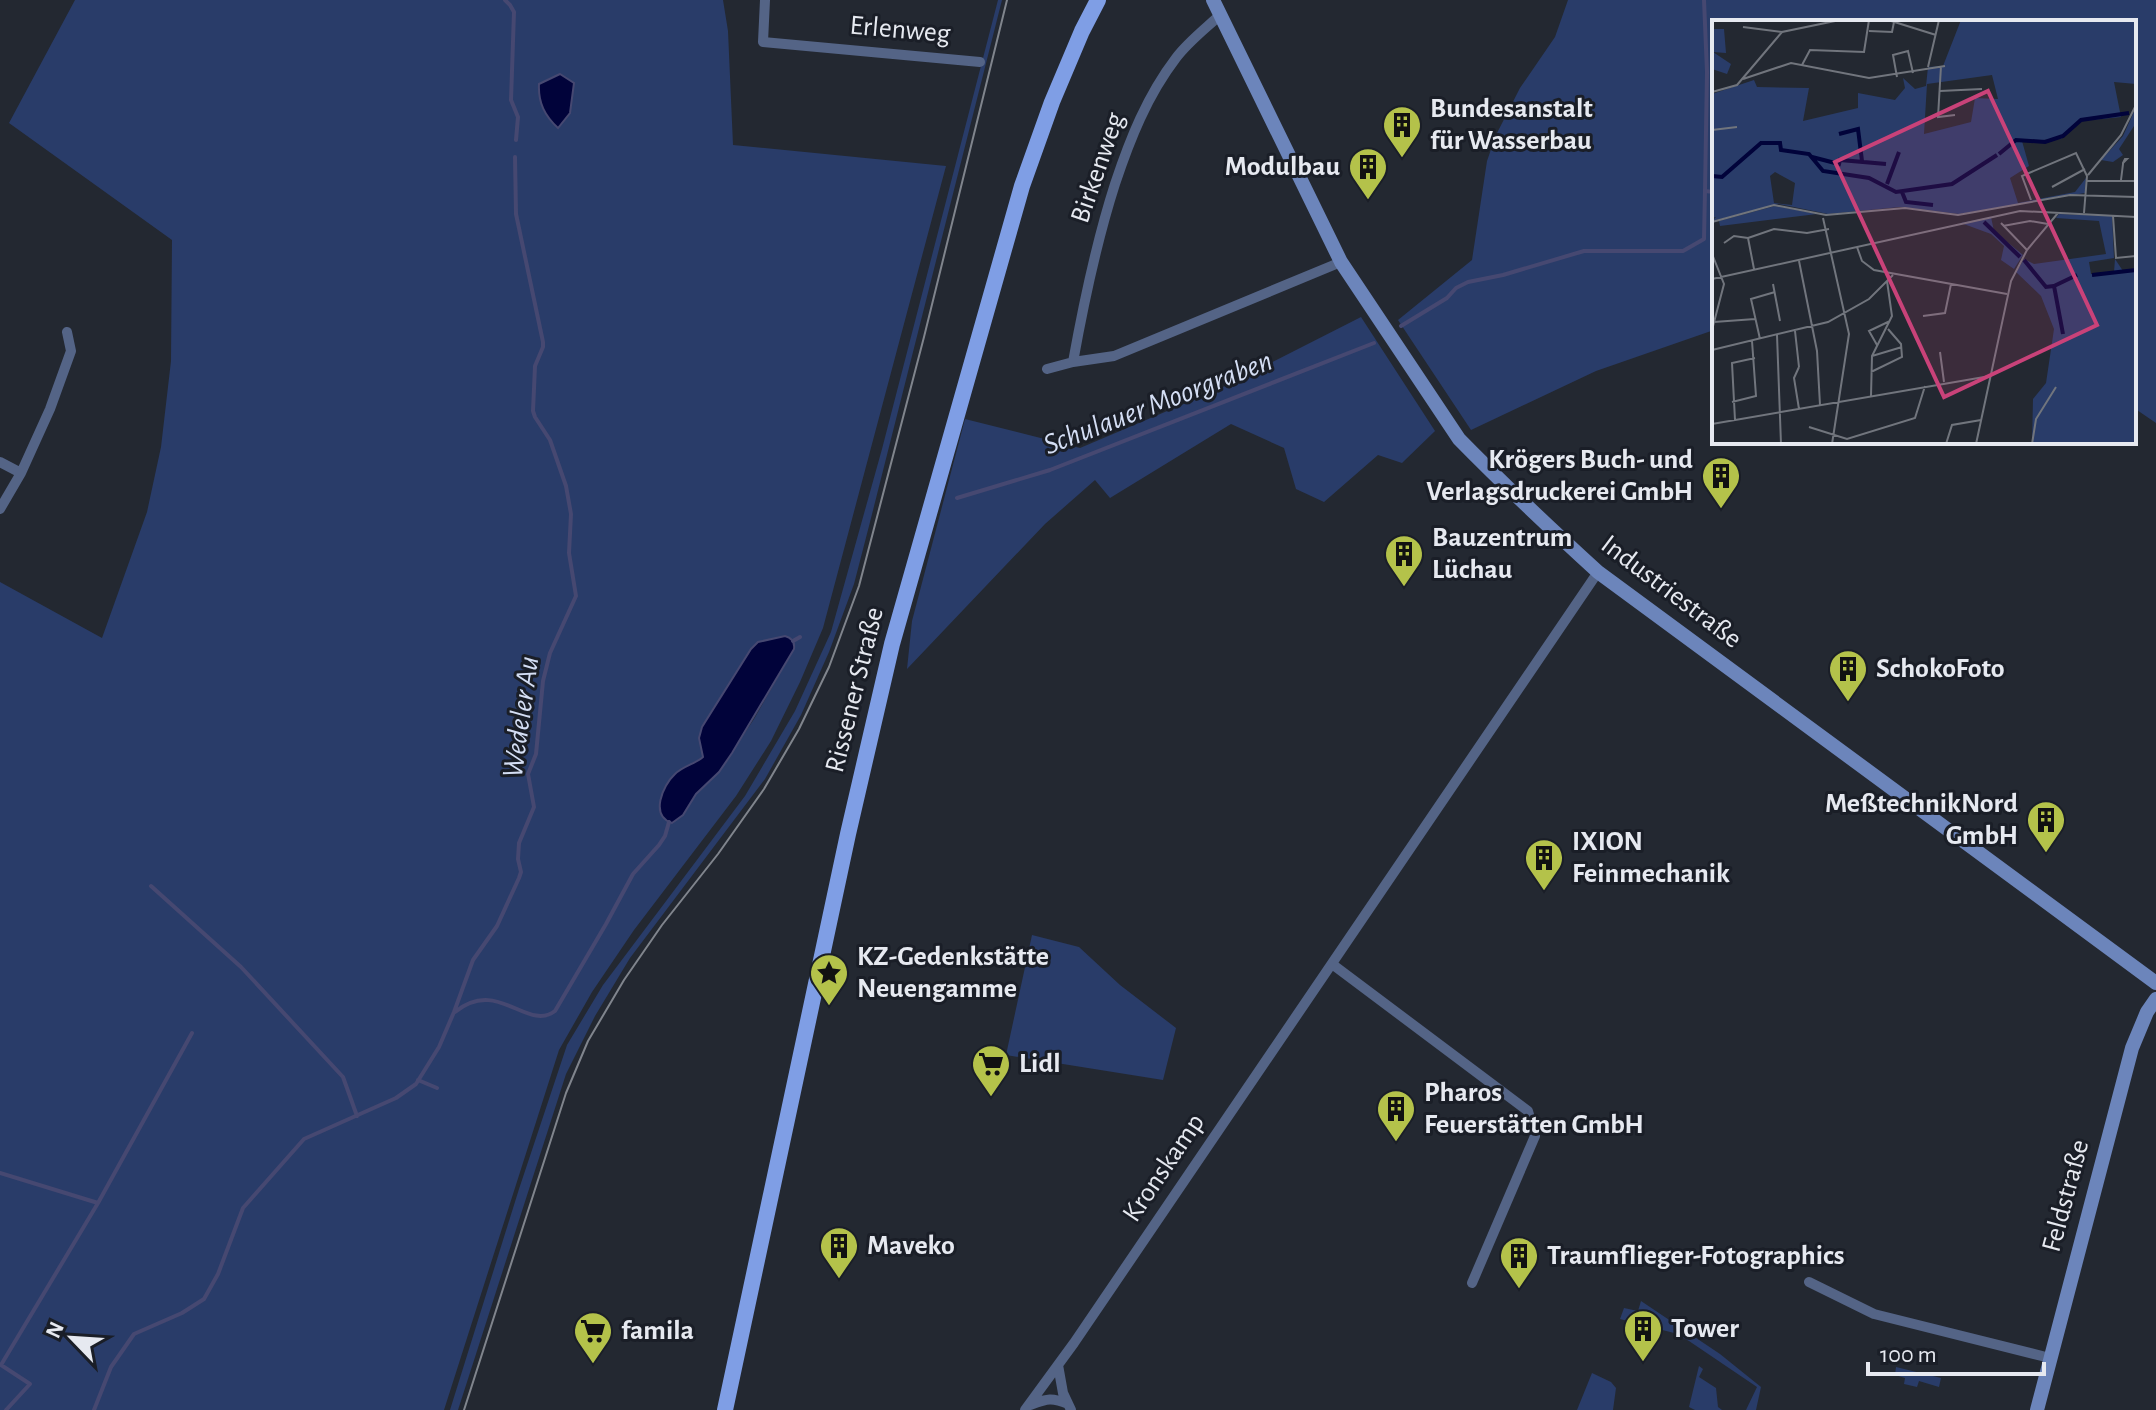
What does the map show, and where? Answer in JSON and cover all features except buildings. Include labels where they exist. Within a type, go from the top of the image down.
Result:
[{"type":"main road","name":"Rissener Straße","points":[[725,1410],[848,834],[892,644],[1022,186],[1057,90],[1098,0]]},
{"type":"street","name":"Erlenweg","points":[[765,0],[763,42],[980,62]]},
{"type":"street","name":"Industriestraße","points":[[1213,0],[1341,262],[1459,439],[1520,501],[1598,572],[2156,983]]},
{"type":"street","name":"Birkenweg","points":[[1073,362],[1085,291],[1100,230],[1130,139],[1152,93],[1178,55],[1220,15]]},
{"type":"street","points":[[1047,369],[1114,356],[1341,262]]},
{"type":"street","points":[[0,509],[21,473],[50,409],[71,351],[67,332]]},
{"type":"street","points":[[0,462],[21,473]]},
{"type":"street","name":"Kronskamp","points":[[1027,1408],[1598,572]]},
{"type":"street","points":[[1332,964],[1528,1111],[1535,1136],[1472,1283]]},
{"type":"street","name":"Feldstraße","points":[[2037,1410],[2132,1048],[2156,999]]},
{"type":"street","points":[[1809,1282],[1874,1314],[2050,1358]]},
{"type":"street","points":[[1058,1365],[1063,1393],[1070,1407]]},
{"type":"street","points":[[1027,1408],[1047,1399],[1057,1399],[1070,1407]]},
{"type":"shaded area","points":[[75,0],[723,0],[728,31],[733,145],[946,166],[823,628],[771,741],[736,796],[634,930],[592,992],[559,1050],[444,1410],[0,1410],[0,582],[102,638],[147,512],[161,447],[171,361],[172,240],[9,123]],"holes":[[[785,636],[790,638],[794,649],[754,719],[719,772],[696,794],[683,815],[672,823],[676,773],[703,757],[702,727],[751,649],[758,642]]]},
{"type":"shaded area","points":[[998,0],[1002,0],[854,584],[829,652],[801,715],[765,779],[630,958],[595,1016],[566,1074],[458,1410],[450,1410],[567,1045],[603,985],[745,796],[795,711],[831,632],[882,449]]},
{"type":"shaded area","points":[[1568,0],[2156,0],[2156,423],[2136,409],[2136,20],[1712,20],[1712,331],[1596,371],[1471,430],[1398,320],[1472,260],[1487,161],[1496,135],[1520,88],[1555,37]]},
{"type":"shaded area","points":[[560,74],[574,83],[570,113],[558,128],[543,109],[539,84]]},
{"type":"shaded area","points":[[1361,317],[1435,431],[1402,463],[1378,455],[1324,502],[1296,489],[1284,448],[1231,424],[1110,498],[1095,480],[1045,524],[907,669],[912,621],[965,419],[1080,448],[1219,389]]},
{"type":"shaded area","points":[[785,636],[790,638],[794,649],[732,753],[719,772],[696,794],[683,815],[672,823],[665,819],[661,814],[660,800],[666,786],[678,771],[703,757],[699,738],[702,727],[751,649],[758,642]]},
{"type":"shaded area","points":[[1032,935],[1079,947],[1120,985],[1176,1028],[1163,1080],[1006,1055]]},
{"type":"shaded area","points":[[1641,1301],[1720,1354],[1761,1387],[1756,1410],[1746,1410],[1757,1387],[1689,1341],[1674,1333],[1620,1319],[1624,1308],[1638,1311]]},
{"type":"shaded area","points":[[1699,1366],[1703,1369],[1699,1377],[1716,1388],[1718,1407],[1722,1410],[1695,1410],[1689,1407]]},
{"type":"shaded area","points":[[1896,1367],[1941,1378],[1939,1387],[1919,1381],[1917,1387],[1904,1384],[1905,1378],[1895,1375]]},
{"type":"shaded area","points":[[1592,1373],[1611,1382],[1616,1388],[1613,1410],[1577,1410]]},
{"type":"waterway","name":"Wedeler Au","points":[[505,0],[514,12],[511,100],[518,117],[516,140]]},
{"type":"waterway","points":[[1704,0],[1707,72],[1705,191]]},
{"type":"waterway","name":"Wedeler Au","points":[[94,1410],[111,1367],[134,1334],[182,1313],[204,1299],[218,1274],[243,1208],[304,1139],[396,1098],[416,1084],[439,1047],[473,960],[497,926],[519,878],[519,843],[534,807],[528,774],[536,754],[543,681],[550,653],[576,596],[569,553],[571,514],[566,486],[550,440],[533,411],[535,366],[543,342],[516,214],[515,157]]},
{"type":"waterway","name":"Schulauer Moorgraben","points":[[1401,326],[1468,282],[1584,251],[1683,251],[1704,239],[1705,191],[1712,192]]},
{"type":"waterway","name":"Schulauer Moorgraben","points":[[957,498],[1050,470],[1374,343]]},
{"type":"waterway","points":[[793,641],[800,637]]},
{"type":"waterway","name":"Schulauer Moorgraben","points":[[455,1012],[470,1003],[485,1000],[534,1015],[544,1016],[555,1011],[633,874],[659,845],[669,822]]},
{"type":"waterway","points":[[151,886],[241,967],[343,1077],[357,1116]]},
{"type":"waterway","points":[[6,1410],[30,1384],[1,1365],[98,1203],[192,1033]]},
{"type":"waterway","name":"Wedeler Au","points":[[418,1080],[437,1088]]},
{"type":"waterway","points":[[0,1173],[98,1203]]},
{"type":"tram line","points":[[464,1410],[566,1093],[588,1041],[624,980],[662,925],[764,789],[799,729],[829,667],[859,586],[1007,0]]},
{"type":"place","name":"Bundesanstalt für Wasserbau","points":[[1402,159]]},
{"type":"place","name":"Modulbau","points":[[1368,201]]},
{"type":"place","name":"Krögers Buch- und Verlagsdruckerei GmbH","points":[[1721,510]]},
{"type":"place","name":"Bauzentrum Lüchau","points":[[1404,588]]},
{"type":"place","name":"SchokoFoto","points":[[1848,703]]},
{"type":"place","name":"MeßtechnikNord GmbH","points":[[2046,854]]},
{"type":"place","name":"IXION Feinmechanik","points":[[1544,892]]},
{"type":"place","name":"KZ-Gedenkstätte Neuengamme","points":[[829,1007]]},
{"type":"place","name":"Lidl","points":[[991,1098]]},
{"type":"place","name":"Pharos Feuerstätten GmbH","points":[[1396,1143]]},
{"type":"place","name":"Maveko","points":[[839,1280]]},
{"type":"place","name":"Traumflieger-Fotographics","points":[[1519,1290]]},
{"type":"place","name":"Tower","points":[[1643,1363]]},
{"type":"place","name":"famila","points":[[593,1365]]}]
